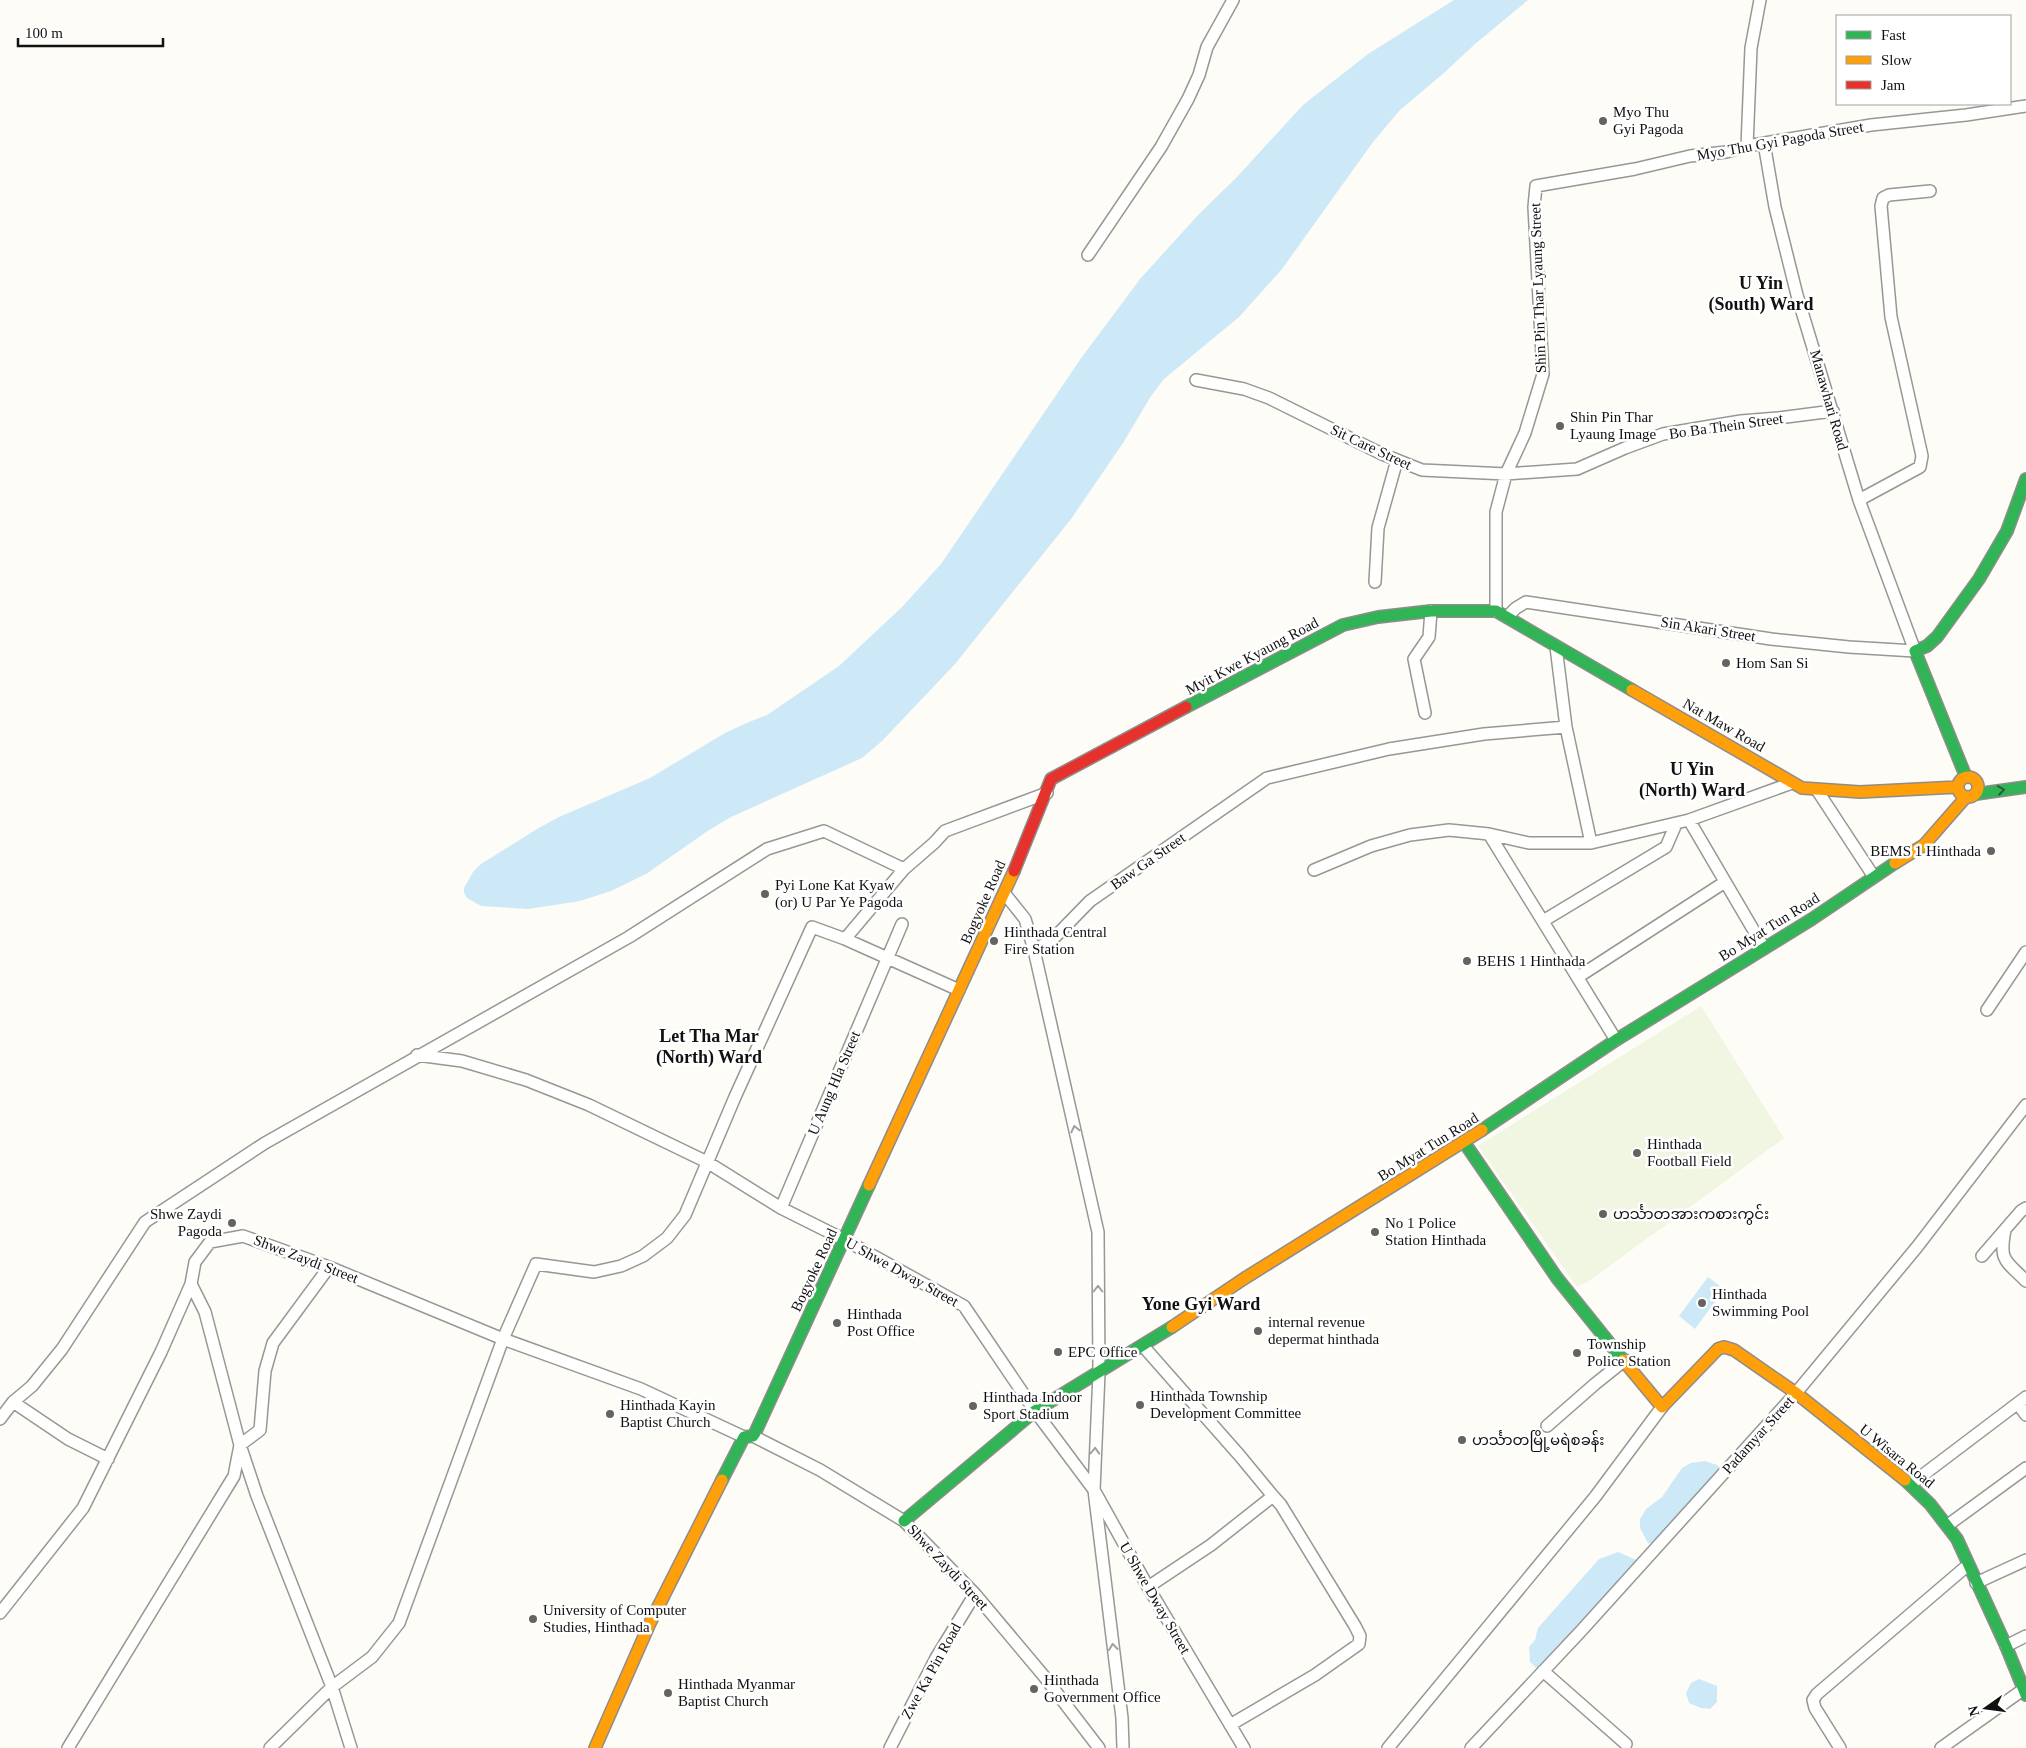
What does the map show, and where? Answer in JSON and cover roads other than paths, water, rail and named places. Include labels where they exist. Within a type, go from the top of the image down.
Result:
[{"type":"main road","points":[[1966,777],[1914,651],[1928,646],[1944,629],[1996,553],[2023,492],[2026,479]]},
{"type":"main road","name":"Myit Kwe Kyaung Road","points":[[1047,792],[1051,779],[1343,625],[1378,617],[1431,611],[1496,611]]},
{"type":"main road","name":"Nat Maw Road","points":[[1496,611],[1535,633],[1556,648],[1714,736],[1802,788],[1889,791],[1958,787]]},
{"type":"main road","points":[[1973,791],[1971,777],[1961,780],[1958,787],[1960,793],[2026,787]]},
{"type":"main road","points":[[1973,791],[2026,777]]},
{"type":"main road","name":"Bo Myat Tun Road","points":[[904,1521],[1035,1411],[1099,1373],[1245,1278],[1464,1142],[1616,1040],[1924,845],[1973,791]]},
{"type":"main road","name":"Bogyoke Road","points":[[595,1748],[650,1623],[748,1436],[845,1240],[885,1147],[1005,894],[1047,792]]},
{"type":"main road","points":[[1464,1142],[1557,1278],[1662,1407]]},
{"type":"main road","name":"U Wisara Road","points":[[1662,1407],[1718,1349],[1724,1347],[1734,1350],[1796,1393],[1886,1466],[1912,1484],[1948,1525],[1957,1539],[2025,1692]]},
{"type":"street","points":[[1088,255],[1124,198],[1151,163],[1170,131],[1199,75],[1207,47],[1232,0]]},
{"type":"street","points":[[1747,146],[1752,48],[1760,0]]},
{"type":"street","name":"Myo Thu Gyi Pagoda Street","points":[[1536,186],[1636,169],[1690,156],[1726,152],[1747,146],[1871,125],[1966,115],[2026,106]]},
{"type":"street","name":"Manawhari Road","points":[[1764,143],[1776,207],[1797,295],[1858,500],[1914,651]]},
{"type":"street","name":"Shin Pin Thar Lyaung Street","points":[[1506,474],[1525,433],[1543,374],[1534,207],[1536,186]]},
{"type":"street","points":[[1858,500],[1920,467],[1922,456],[1891,318],[1881,206],[1883,198],[1889,195],[1930,191]]},
{"type":"street","name":"Sit Care Street","points":[[1196,380],[1244,390],[1269,398],[1397,460],[1422,470],[1506,474]]},
{"type":"street","name":"Bo Ba Thein Street","points":[[1506,474],[1577,469],[1663,434],[1741,421],[1833,411]]},
{"type":"street","points":[[1375,582],[1378,528],[1397,460]]},
{"type":"street","points":[[1496,611],[1496,512],[1506,474]]},
{"type":"street","name":"Sin Akari Street","points":[[1507,617],[1526,602],[1771,639],[1914,651]]},
{"type":"street","points":[[1425,713],[1414,658],[1429,637],[1431,611]]},
{"type":"street","points":[[1556,648],[1566,727],[1591,844]]},
{"type":"street","name":"Baw Ga Street","points":[[1034,950],[1052,940],[1090,902],[1267,778],[1389,749],[1484,734],[1566,727]]},
{"type":"street","points":[[1314,870],[1371,846],[1410,835],[1449,830],[1489,834],[1529,843],[1591,844],[1676,824],[1792,783]]},
{"type":"street","points":[[1817,790],[1874,877]]},
{"type":"street","points":[[845,939],[904,869],[945,831],[1047,792]]},
{"type":"street","points":[[1689,820],[1764,948]]},
{"type":"street","points":[[1543,922],[1666,847],[1676,824]]},
{"type":"street","points":[[0,1419],[12,1402],[32,1386],[62,1349],[145,1222],[265,1143],[629,937],[767,849],[824,831],[904,869]]},
{"type":"street","points":[[1489,834],[1616,1040]]},
{"type":"street","points":[[1578,977],[1725,882]]},
{"type":"street","points":[[1005,894],[1025,919],[1034,950],[1098,1232],[1099,1373],[1094,1490],[1122,1718],[1122,1748]]},
{"type":"street","name":"U Aung Hla Street","points":[[781,1208],[902,924]]},
{"type":"street","points":[[270,1748],[332,1687],[372,1657],[399,1623],[503,1338],[536,1264],[594,1272],[621,1266],[643,1256],[667,1238],[685,1215],[812,927],[845,939],[959,990]]},
{"type":"street","points":[[1987,1010],[2026,952]]},
{"type":"street","name":"U Shwe Dway Street","points":[[418,1055],[462,1061],[526,1080],[589,1105],[707,1162],[781,1208],[845,1240],[964,1306],[1035,1411],[1094,1490],[1148,1587],[1244,1748]]},
{"type":"street","name":"Padamyar Street","points":[[1476,1746],[1796,1393],[1917,1247],[2026,1105]]},
{"type":"street","points":[[1982,1256],[2021,1211],[2026,1208]]},
{"type":"street","points":[[2006,1228],[2002,1246],[2004,1260],[2026,1281]]},
{"type":"street","name":"Shwe Zaydi Street","points":[[2,1606],[83,1508],[161,1352],[191,1284],[195,1262],[210,1242],[243,1236],[329,1267],[503,1338],[641,1390],[748,1436],[820,1470],[904,1521],[975,1594],[1043,1675],[1099,1748]]},
{"type":"street","points":[[68,1748],[234,1476],[240,1445],[260,1430],[265,1371],[273,1343],[329,1267]]},
{"type":"street","points":[[191,1284],[205,1312],[240,1445],[257,1496],[332,1687],[351,1748]]},
{"type":"street","points":[[1142,1346],[1240,1456],[1281,1506],[1356,1626],[1360,1636],[1360,1644],[1314,1676],[1230,1725]]},
{"type":"street","points":[[1547,1426],[1625,1360]]},
{"type":"street","points":[[1912,1484],[2022,1400],[2026,1415]]},
{"type":"street","points":[[12,1402],[68,1439],[108,1459]]},
{"type":"street","points":[[1388,1748],[1595,1497],[1662,1407]]},
{"type":"street","points":[[1948,1525],[2026,1468]]},
{"type":"street","points":[[1148,1587],[1211,1545],[1273,1496]]},
{"type":"street","points":[[1976,1583],[2026,1560]]},
{"type":"street","points":[[1840,1748],[1815,1708],[1813,1700],[1817,1694],[1968,1565]]},
{"type":"street","name":"Zwe Ka Pin Road","points":[[890,1748],[936,1658],[975,1594]]},
{"type":"street","points":[[2006,1646],[2026,1636]]},
{"type":"street","points":[[1543,1671],[1626,1744]]},
{"type":"street","points":[[1941,1748],[1954,1744],[2025,1692]]},
{"type":"water","points":[[1454,0],[1528,0],[1400,110],[1373,142],[1282,269],[1239,317],[1164,379],[1071,519],[955,664],[882,741],[862,758],[731,817],[646,874],[611,891],[580,901],[528,909],[481,906],[467,898],[464,888],[473,872],[481,864],[537,829],[559,817],[650,778],[725,733],[767,715],[839,666],[902,607],[941,564],[1082,357],[1140,279],[1199,214],[1237,177],[1303,105],[1368,54]]},
{"type":"water","name":"Hinthada Swimming Pool","points":[[1708,1277],[1724,1289],[1695,1329],[1679,1316]]},
{"type":"water","points":[[1705,1461],[1717,1465],[1727,1476],[1718,1490],[1668,1542],[1661,1546],[1648,1543],[1640,1528],[1640,1519],[1646,1509],[1662,1497],[1682,1468],[1691,1463]]},
{"type":"water","points":[[1618,1552],[1639,1561],[1538,1670],[1530,1662],[1529,1647],[1535,1640],[1538,1628],[1599,1559]]},
{"type":"water","points":[[1699,1679],[1717,1686],[1717,1702],[1710,1709],[1701,1708],[1689,1703],[1686,1693],[1691,1683]]},
{"type":"place","name":"Myo Thu Gyi Pagoda","points":[[1603,121]]},
{"type":"place","name":"Shin Pin Thar Lyaung Image","points":[[1560,426]]},
{"type":"place","name":"Hom San Si","points":[[1726,663]]},
{"type":"place","name":"BEMS 1 Hinthada","points":[[1991,851]]},
{"type":"place","name":"Pyi Lone Kat Kyaw (or) U Par Ye Pagoda","points":[[765,894]]},
{"type":"place","name":"Hinthada Central Fire Station","points":[[994,941]]},
{"type":"place","name":"BEHS 1 Hinthada","points":[[1467,961]]},
{"type":"place","name":"Hinthada Football Field","points":[[1637,1153]]},
{"type":"place","name":"ဟင်္သာတအားကစားကွင်း","points":[[1603,1214]]},
{"type":"place","name":"Shwe Zaydi Pagoda","points":[[232,1223]]},
{"type":"place","name":"No 1 Police Station Hinthada","points":[[1375,1232]]},
{"type":"place","name":"Hinthada Swimming Pool","points":[[1702,1303]]},
{"type":"place","name":"Hinthada Post Office","points":[[837,1323]]},
{"type":"place","name":"internal revenue depermat hinthada","points":[[1258,1331]]},
{"type":"place","name":"EPC Office","points":[[1058,1352]]},
{"type":"place","name":"Township Police Station","points":[[1577,1353]]},
{"type":"place","name":"Hinthada Township Development Committee","points":[[1140,1405]]},
{"type":"place","name":"Hinthada Indoor Sport Stadium","points":[[973,1406]]},
{"type":"place","name":"Hinthada Kayin Baptist Church","points":[[610,1414]]},
{"type":"place","name":"ဟင်္သာတမြို့မရဲစခန်း","points":[[1462,1440]]},
{"type":"place","name":"University of Computer Studies, Hinthada","points":[[533,1619]]},
{"type":"place","name":"Hinthada Government Office","points":[[1034,1689]]},
{"type":"place","name":"Hinthada Myanmar Baptist Church","points":[[668,1693]]},
{"type":"district","name":"U Yin (South) Ward","points":[[1761,293]]},
{"type":"district","name":"U Yin (North) Ward","points":[[1692,780]]},
{"type":"district","name":"Let Tha Mar (North) Ward","points":[[709,1046]]},
{"type":"district","name":"Yone Gyi Ward","points":[[1201,1304]]}]
